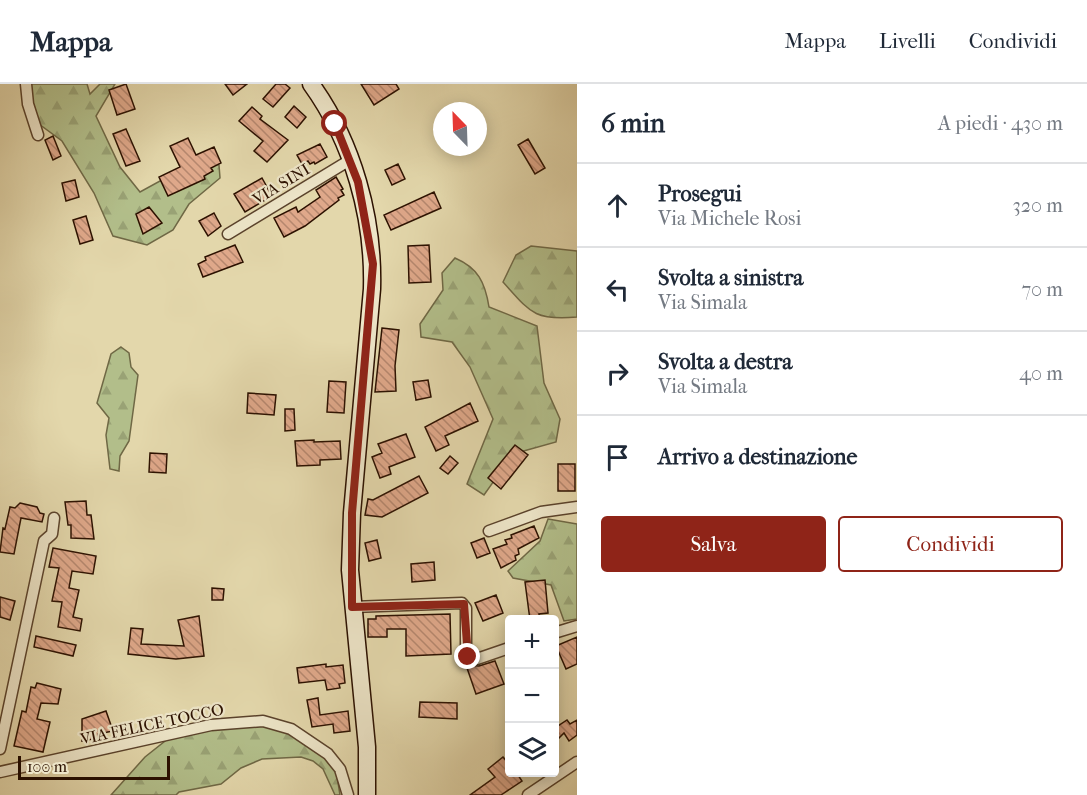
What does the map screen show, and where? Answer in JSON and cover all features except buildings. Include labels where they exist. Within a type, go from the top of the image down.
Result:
[{"type":"street","points":[[26,84],[38,135]]},
{"type":"street","points":[[311,84],[330,114],[350,160],[366,213],[373,264],[352,513],[352,607],[368,747],[367,795]]},
{"type":"street","name":"VIA SINI","points":[[228,234],[350,160]]},
{"type":"street","points":[[489,531],[541,512],[577,507]]},
{"type":"street","points":[[0,749],[44,541],[52,534],[54,518]]},
{"type":"street","points":[[352,607],[462,603],[466,608],[468,657],[475,659],[505,650]]},
{"type":"street","points":[[559,632],[577,626]]},
{"type":"street","name":"VIA FELICE TOCCO","points":[[0,772],[211,725],[263,722],[291,729],[328,754],[340,769],[348,795]]},
{"type":"street","points":[[528,795],[577,762]]},
{"type":"green space","points":[[30,84],[87,84],[90,94],[100,84],[115,84],[96,116],[120,167],[140,192],[200,159],[219,165],[220,178],[189,204],[173,230],[147,245],[113,236],[94,193],[62,141],[39,124],[29,99]]},
{"type":"green space","points":[[531,246],[577,251],[577,317],[542,316],[520,301],[503,282],[516,255]]},
{"type":"green space","points":[[455,258],[475,271],[483,283],[489,307],[537,326],[544,383],[560,419],[556,442],[513,454],[484,495],[467,484],[493,419],[470,367],[452,342],[421,337],[420,324],[443,290],[442,273]]},
{"type":"green space","points":[[121,347],[129,353],[131,367],[138,375],[129,441],[120,456],[119,471],[110,469],[106,435],[109,418],[97,403],[111,354]]},
{"type":"green space","points":[[548,519],[577,524],[577,619],[564,621],[551,585],[513,578],[508,571],[540,541]]},
{"type":"green space","points":[[238,723],[282,727],[328,758],[336,770],[340,795],[335,795],[323,769],[313,761],[301,757],[262,759],[241,768],[221,784],[179,792],[176,795],[111,795],[145,757],[169,738]]},
{"type":"route","points":[[335,124],[358,182],[366,213],[373,264],[352,513],[350,570],[352,607],[464,604],[468,657]]}]
